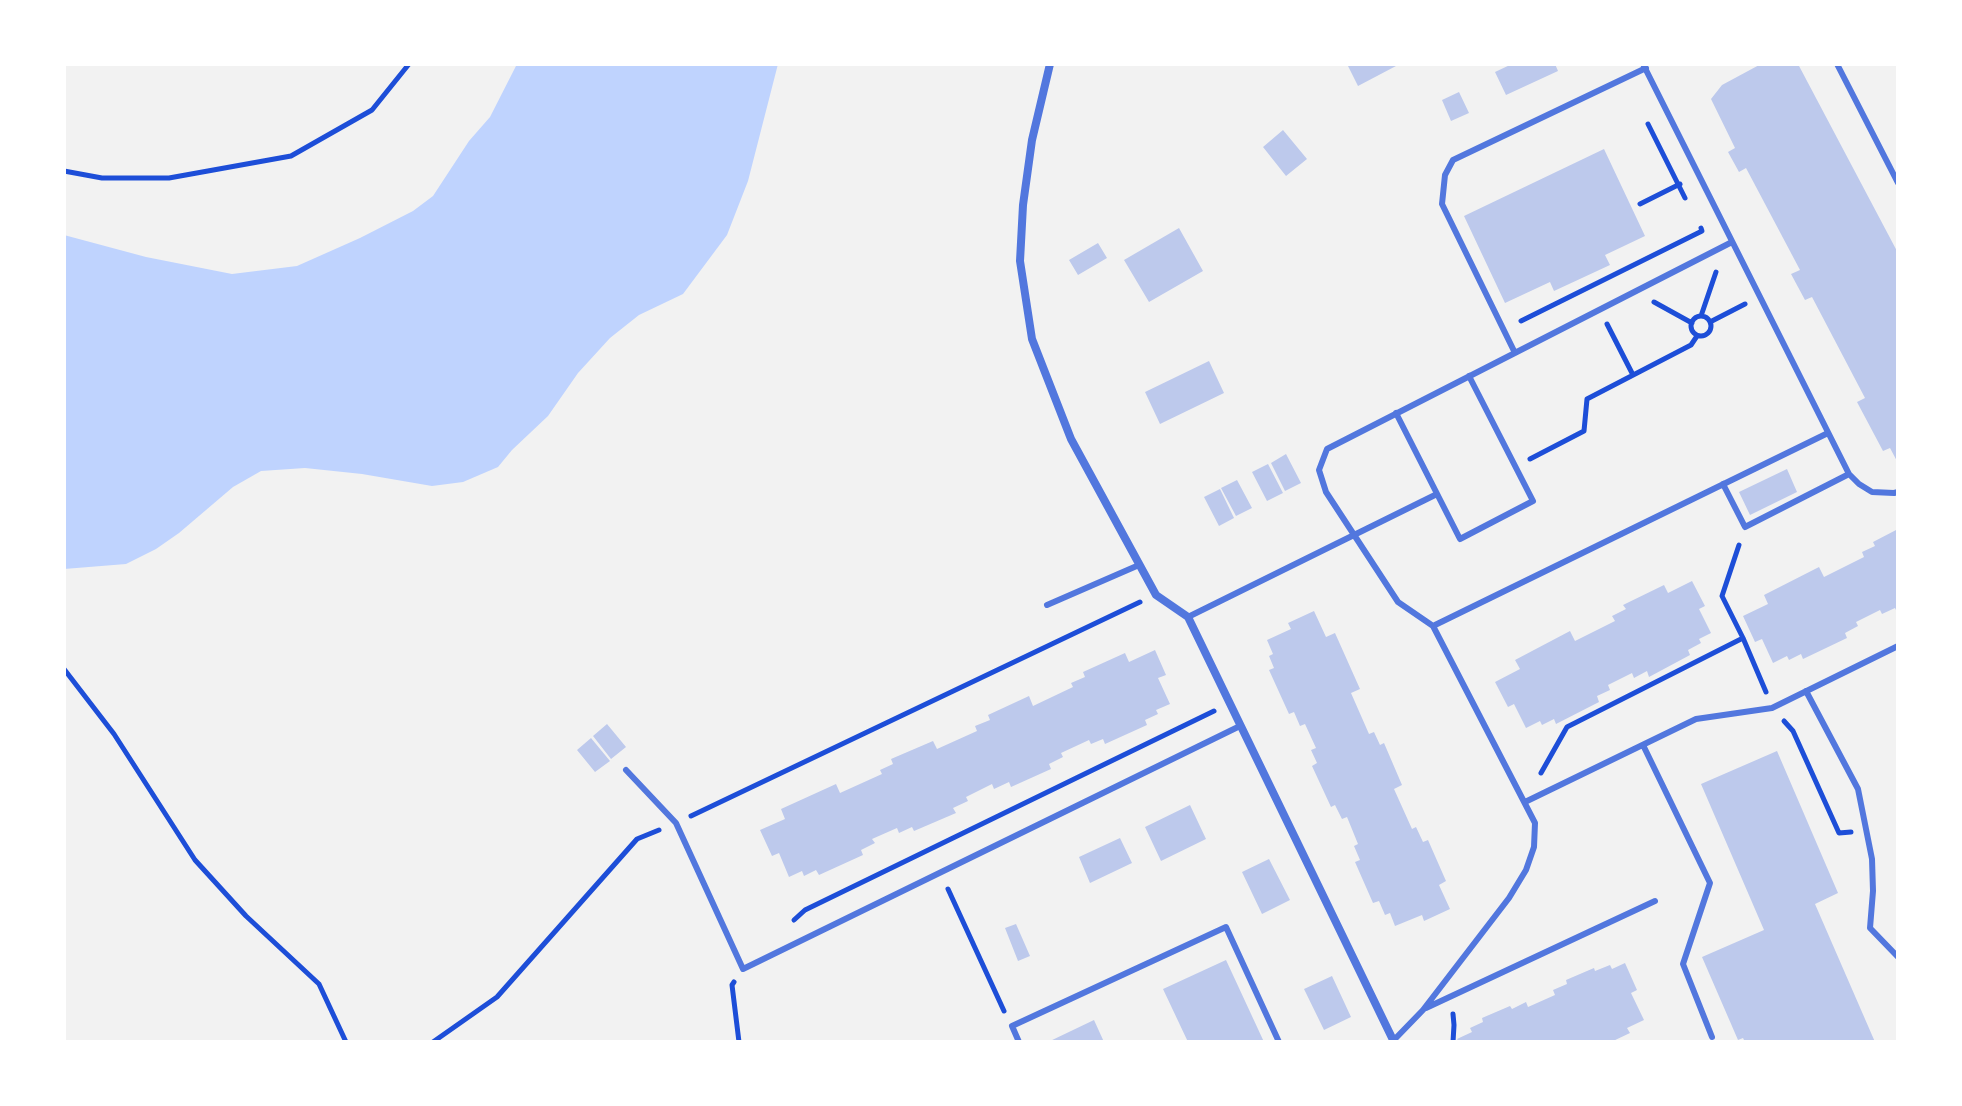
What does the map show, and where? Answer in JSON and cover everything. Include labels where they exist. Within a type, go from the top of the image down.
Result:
[{"type":"street","points":[[1050,64],[1032,140],[1023,205],[1020,261],[1032,339],[1071,439],[1139,565],[1156,595],[1188,617],[1394,1042]]},
{"type":"lane","points":[[1837,64],[1898,183]]},
{"type":"lane","points":[[1515,353],[1442,204],[1445,175],[1453,160],[1645,66],[1730,243],[1849,474],[1872,492],[1898,492]]},
{"type":"lane","points":[[1394,1042],[1488,926],[1526,870],[1534,847],[1535,823],[1433,626],[1398,602],[1326,492],[1319,470],[1327,449],[1730,243]]},
{"type":"lane","points":[[1396,413],[1460,539],[1533,501],[1469,376]]},
{"type":"lane","points":[[1433,626],[1828,433]]},
{"type":"lane","points":[[1723,484],[1745,527],[1849,474]]},
{"type":"lane","points":[[1188,617],[1437,494]]},
{"type":"lane","points":[[1047,605],[1139,565]]},
{"type":"lane","points":[[1525,802],[1696,719],[1772,708],[1898,646]]},
{"type":"lane","points":[[1806,691],[1858,789],[1868,830],[1873,891],[1870,928],[1898,957]]},
{"type":"lane","points":[[626,770],[676,823],[743,969],[1240,726]]},
{"type":"lane","points":[[1643,745],[1710,883],[1683,964],[1712,1037]]},
{"type":"lane","points":[[1423,1010],[1655,901]]},
{"type":"lane","points":[[1019,1042],[1012,1026],[1226,927],[1279,1042]]},
{"type":"path","points":[[64,171],[102,178],[169,178],[291,156],[372,110],[409,64]]},
{"type":"path","points":[[1640,204],[1698,174]]},
{"type":"path","points":[[1504,330],[1702,231]]},
{"type":"path","points":[[1701,316],[1730,243]]},
{"type":"path","points":[[1634,292],[1692,323]]},
{"type":"path","points":[[1710,322],[1760,296]]},
{"type":"path","points":[[1599,309],[1633,375]]},
{"type":"path","points":[[1514,466],[1584,431],[1587,399],[1691,345],[1697,336],[1707,334],[1711,327],[1705,317],[1697,317],[1692,323],[1692,331],[1697,336]]},
{"type":"path","points":[[1745,527],[1722,596],[1772,708],[1793,731],[1839,833],[1868,830]]},
{"type":"path","points":[[433,1042],[497,997],[637,839],[1156,595]]},
{"type":"path","points":[[1525,802],[1567,727],[1743,638]]},
{"type":"path","points":[[64,669],[114,734],[195,860],[246,916],[319,984],[346,1042]]},
{"type":"path","points":[[805,910],[1229,703]]},
{"type":"path","points":[[930,849],[1012,1026]]},
{"type":"water","points":[[517,64],[778,64],[748,181],[727,235],[683,294],[639,315],[610,338],[578,373],[548,416],[498,467],[463,482],[432,486],[305,468],[261,471],[233,487],[156,549],[126,564],[64,569],[64,235],[146,257],[232,274],[297,266],[413,211],[433,196],[469,141],[490,117]]},
{"type":"building","points":[[1347,64],[1395,64],[1396,66],[1358,86]]},
{"type":"building","points":[[1512,64],[1555,64],[1558,71],[1506,95],[1495,72]]},
{"type":"building","points":[[1761,64],[1798,64],[1898,253],[1898,463],[1890,448],[1883,451],[1857,402],[1865,398],[1812,297],[1805,300],[1791,274],[1800,270],[1746,168],[1739,172],[1728,152],[1735,148],[1711,99],[1722,85]]},
{"type":"building","points":[[1459,92],[1469,113],[1451,121],[1442,100]]},
{"type":"building","points":[[1283,130],[1307,159],[1286,176],[1263,147]]},
{"type":"building","points":[[1604,149],[1645,236],[1605,255],[1610,265],[1554,291],[1550,282],[1505,303],[1464,216]]},
{"type":"building","points":[[1179,228],[1203,271],[1149,302],[1124,260]]},
{"type":"building","points":[[1098,243],[1107,258],[1078,275],[1069,260]]},
{"type":"building","points":[[1209,361],[1224,393],[1160,424],[1145,392]]},
{"type":"building","points":[[1286,454],[1301,483],[1285,491],[1271,463]]},
{"type":"building","points":[[1268,464],[1283,493],[1267,501],[1252,472]]},
{"type":"building","points":[[1787,469],[1797,492],[1750,515],[1739,492]]},
{"type":"building","points":[[1237,480],[1252,508],[1236,516],[1221,488]]},
{"type":"building","points":[[1220,489],[1234,518],[1219,526],[1204,497]]},
{"type":"building","points":[[1898,529],[1898,614],[1895,608],[1882,614],[1880,610],[1856,622],[1858,626],[1845,633],[1847,638],[1803,659],[1801,654],[1773,663],[1762,639],[1755,642],[1743,616],[1768,604],[1764,595],[1819,567],[1824,577],[1864,557],[1862,552],[1875,546],[1873,542]]},
{"type":"building","points":[[1692,581],[1705,606],[1699,609],[1711,633],[1688,650],[1690,655],[1649,677],[1647,671],[1634,678],[1632,673],[1608,685],[1610,690],[1597,696],[1599,702],[1556,724],[1554,719],[1526,728],[1514,704],[1508,707],[1495,682],[1520,669],[1515,660],[1570,631],[1575,641],[1615,621],[1612,616],[1626,609],[1623,605],[1664,585],[1668,593]]},
{"type":"building","points":[[1314,611],[1326,637],[1335,633],[1360,689],[1351,693],[1369,734],[1374,732],[1380,745],[1384,743],[1402,785],[1394,789],[1412,829],[1416,827],[1423,842],[1428,840],[1446,881],[1439,885],[1450,909],[1424,921],[1422,915],[1395,926],[1390,913],[1385,915],[1379,901],[1373,903],[1355,862],[1360,860],[1354,846],[1358,844],[1347,817],[1342,819],[1335,805],[1331,807],[1312,766],[1317,763],[1311,750],[1316,748],[1305,724],[1300,726],[1294,712],[1289,714],[1269,670],[1274,668],[1269,656],[1273,654],[1267,640],[1291,629],[1288,623]]},
{"type":"building","points":[[1155,650],[1166,675],[1158,678],[1170,704],[1156,710],[1158,714],[1145,720],[1147,725],[1105,744],[1103,739],[1091,744],[1089,740],[1061,753],[1063,757],[1049,764],[1051,769],[1011,787],[1009,782],[994,789],[992,784],[966,797],[968,801],[953,808],[956,813],[914,831],[912,827],[899,833],[897,828],[872,839],[875,843],[861,850],[863,855],[819,875],[816,870],[804,876],[802,871],[789,877],[779,853],[772,856],[760,830],[785,819],[781,809],[836,784],[840,793],[882,774],[880,770],[893,764],[891,759],[933,741],[937,749],[977,731],[975,726],[990,720],[988,715],[1029,696],[1033,706],[1073,687],[1071,683],[1085,677],[1083,672],[1125,653],[1129,662]]},
{"type":"building","points":[[607,724],[626,747],[611,759],[593,736]]},
{"type":"building","points":[[591,738],[610,761],[595,772],[577,750]]},
{"type":"building","points":[[1777,751],[1838,893],[1815,904],[1875,1042],[1738,1040],[1702,957],[1764,930],[1701,784]]},
{"type":"building","points":[[1190,805],[1206,839],[1161,861],[1145,827]]},
{"type":"building","points":[[1120,838],[1132,863],[1090,883],[1079,857]]},
{"type":"building","points":[[1269,859],[1290,900],[1262,914],[1242,872]]},
{"type":"building","points":[[1016,924],[1030,956],[1018,961],[1005,928]]},
{"type":"building","points":[[1226,960],[1264,1042],[1188,1042],[1163,989]]},
{"type":"building","points":[[1625,963],[1637,990],[1631,993],[1644,1020],[1627,1028],[1630,1033],[1611,1042],[1459,1042],[1457,1039],[1472,1032],[1470,1028],[1483,1022],[1482,1018],[1526,1002],[1528,1007],[1555,995],[1553,990],[1567,984],[1566,980],[1594,968],[1595,971],[1610,965],[1612,969]]},
{"type":"building","points":[[1332,976],[1351,1017],[1324,1030],[1304,989]]},
{"type":"building","points":[[1094,1020],[1104,1042],[1048,1042]]}]
